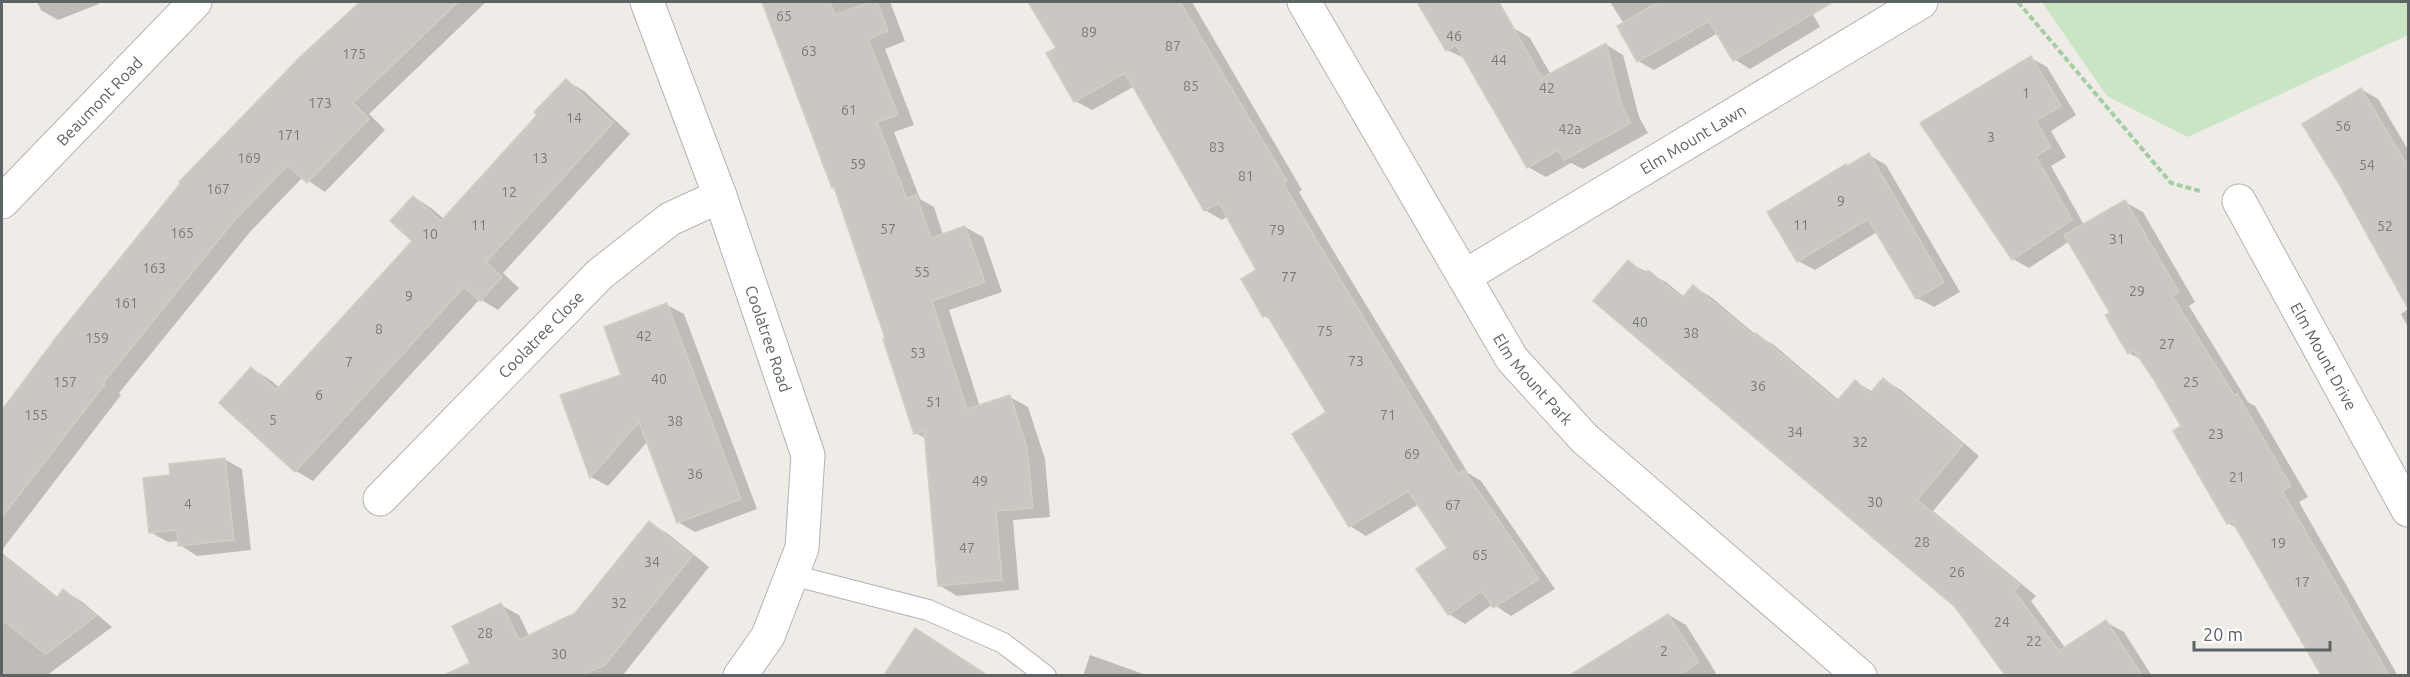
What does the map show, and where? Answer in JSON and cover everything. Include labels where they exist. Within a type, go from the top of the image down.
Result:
[{"type":"street","name":"Beaumont Road","points":[[2,202],[195,2]]},
{"type":"street","name":"Coolatree Road","points":[[647,2],[720,196],[808,455],[802,548],[768,636],[740,675]]},
{"type":"street","name":"Elm Mount Park","points":[[1304,2],[1512,359],[1584,439],[1860,675]]},
{"type":"street","name":"Elm Mount Lawn","points":[[1465,276],[1918,2]]},
{"type":"street","name":"Coolatree Close","points":[[380,499],[600,274],[670,219],[720,196]]},
{"type":"street","name":"Elm Mount Drive","points":[[2239,201],[2409,510]]},
{"type":"lane","points":[[792,575],[928,610],[1003,643],[1046,675]]},
{"type":"path","points":[[2018,2],[2171,183],[2239,201]]},
{"type":"green space","points":[[2042,2],[2408,2],[2408,35],[2188,137],[2107,96]]},
{"type":"building","points":[[360,2],[458,2],[353,103],[369,119],[307,183],[288,165],[233,222],[103,383],[105,384],[2,517],[2,410],[58,335],[180,184],[179,182],[302,55]]},
{"type":"building","points":[[762,2],[830,2],[835,15],[870,2],[877,2],[888,31],[868,39],[898,115],[877,122],[907,199],[916,195],[931,238],[965,226],[985,282],[932,301],[967,409],[1010,395],[1027,448],[1033,508],[996,511],[1002,580],[938,586],[924,431],[914,434],[883,339],[885,338],[834,187],[832,188]]},
{"type":"building","points":[[1028,2],[1180,2],[1287,181],[1283,183],[1314,236],[1458,474],[1464,470],[1539,579],[1493,608],[1482,591],[1448,615],[1416,569],[1447,548],[1408,491],[1349,527],[1292,434],[1326,412],[1267,315],[1263,317],[1241,279],[1256,270],[1219,203],[1204,211],[1125,73],[1074,102],[1046,53],[1056,48]]},
{"type":"building","points":[[1417,2],[1499,2],[1542,78],[1606,43],[1622,106],[1631,123],[1564,160],[1558,150],[1527,168],[1456,45],[1446,51]]},
{"type":"building","points":[[1659,2],[1833,2],[1733,61],[1709,21],[1637,62],[1617,26]]},
{"type":"building","points":[[2031,56],[2061,106],[2036,121],[2051,147],[2036,156],[2072,220],[2012,260],[1920,123]]},
{"type":"building","points":[[566,79],[613,123],[486,262],[502,277],[480,301],[464,287],[295,472],[219,403],[251,367],[276,390],[412,241],[390,221],[413,196],[441,221],[537,115],[534,112]]},
{"type":"building","points":[[2361,88],[2409,168],[2409,310],[2339,184],[2302,124]]},
{"type":"building","points":[[1869,153],[1944,282],[1916,299],[1868,219],[1797,262],[1767,212],[1846,164],[1847,166]]},
{"type":"building","points":[[2125,200],[2179,292],[2172,296],[2234,395],[2237,394],[2291,486],[2282,491],[2389,675],[2321,675],[2232,521],[2227,524],[2173,431],[2181,426],[2154,380],[2134,350],[2128,354],[2105,315],[2110,313],[2064,235]]},
{"type":"building","points":[[1628,260],[1645,274],[1648,270],[1682,298],[1693,285],[1754,336],[1756,333],[1837,401],[1855,380],[1870,393],[1883,378],[1963,445],[1917,500],[2020,585],[2014,591],[2059,651],[2106,620],[2142,675],[2005,675],[1955,607],[1593,301]]},
{"type":"building","points":[[667,303],[741,499],[677,523],[639,422],[590,478],[560,395],[621,375],[604,327]]},
{"type":"building","points":[[225,458],[234,540],[178,546],[177,530],[149,533],[143,478],[170,475],[169,464]]},
{"type":"building","points":[[649,521],[692,556],[605,665],[583,675],[444,675],[470,663],[452,626],[501,603],[519,640],[575,613]]},
{"type":"building","points":[[2,555],[57,598],[63,589],[96,616],[46,654],[2,620]]},
{"type":"building","points":[[1668,614],[1699,662],[1679,675],[1570,675]]},
{"type":"building","points":[[915,628],[987,675],[884,675]]}]
